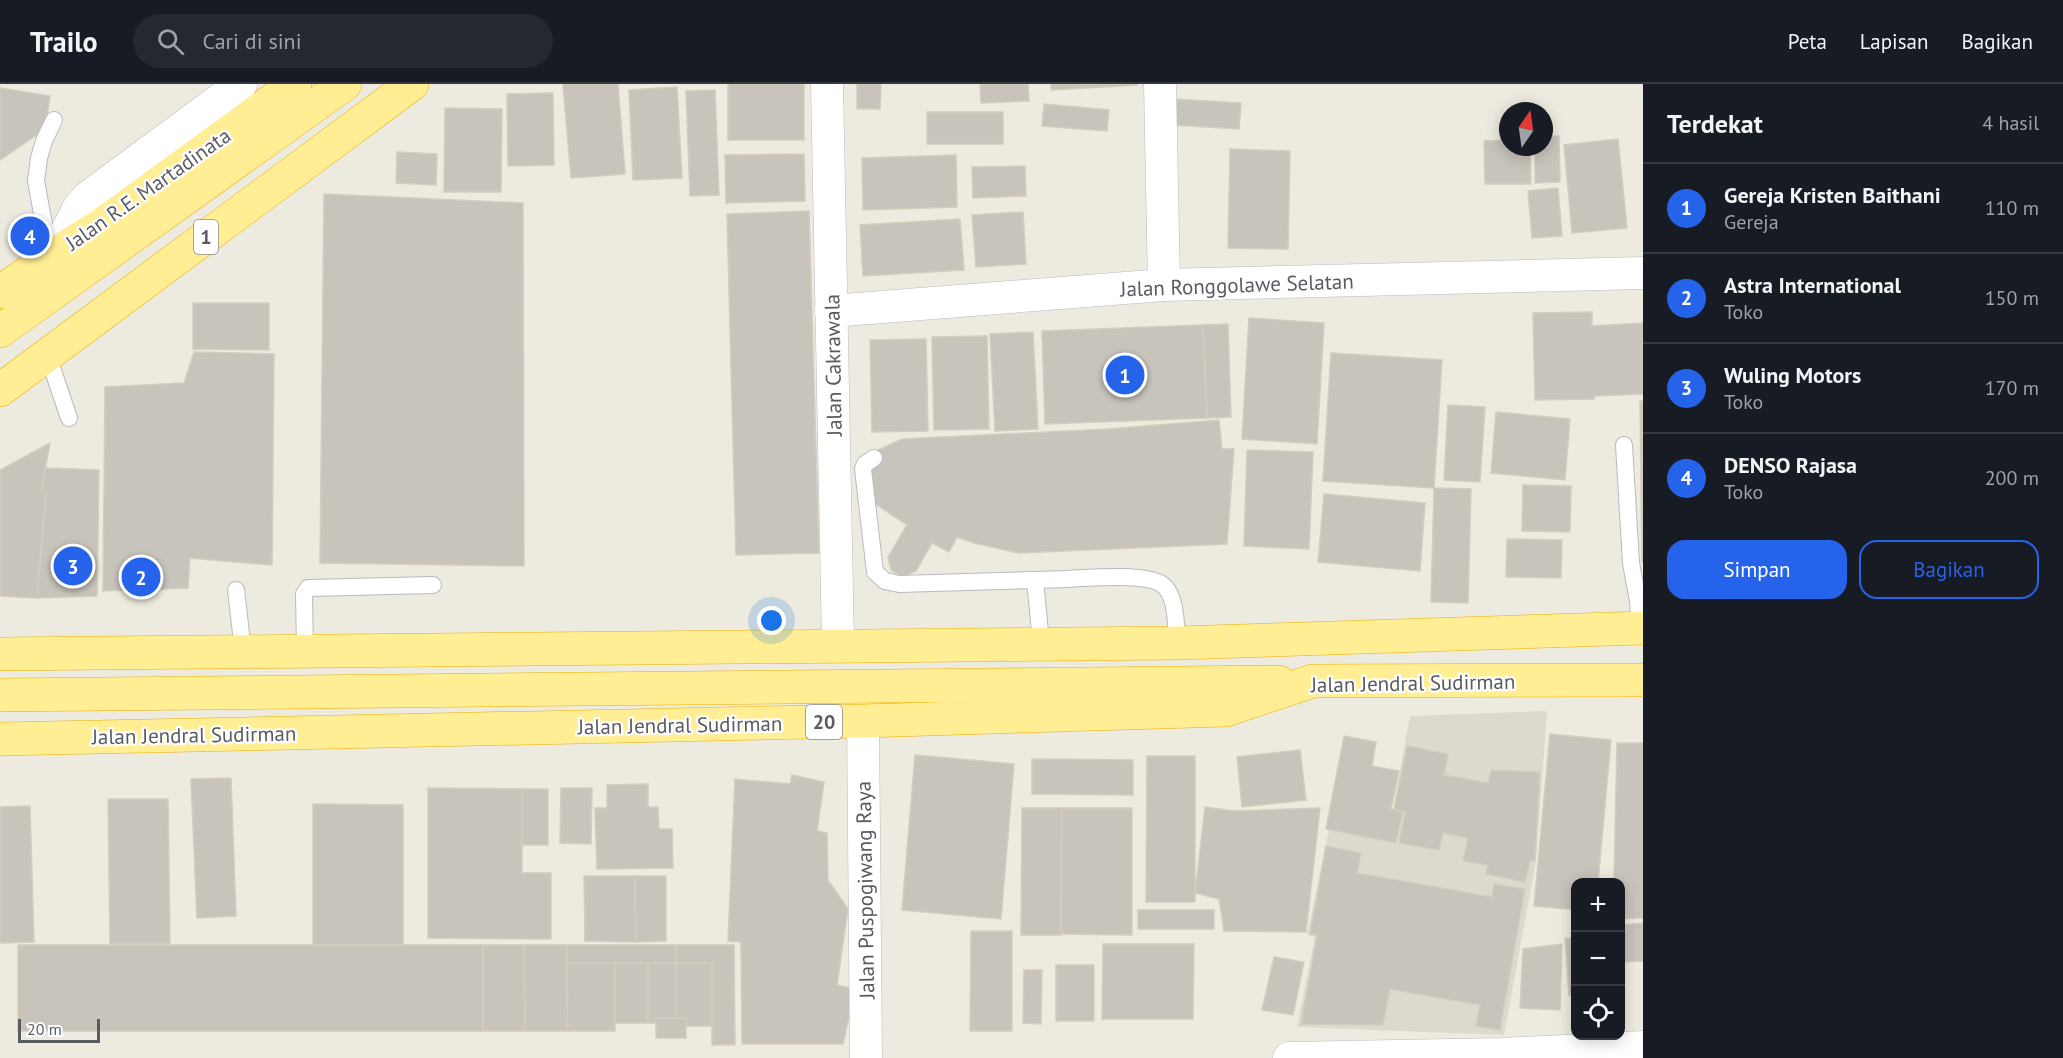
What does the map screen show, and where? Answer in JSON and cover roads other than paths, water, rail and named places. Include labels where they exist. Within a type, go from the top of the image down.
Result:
[{"type":"highway","name":"Jalan R.E. Martadinata","points":[[0,292],[100,226],[295,84]]},
{"type":"highway","name":"1","points":[[0,331],[345,84]]},
{"type":"highway","name":"1","points":[[0,390],[412,84]]},
{"type":"highway","points":[[0,654],[1177,643],[1641,628]]},
{"type":"highway","name":"Jalan Jendral Sudirman","points":[[0,739],[863,721],[1226,710],[1313,681],[1643,680]]},
{"type":"highway","name":"20","points":[[0,695],[1313,681]]},
{"type":"street","points":[[53,255],[79,207],[88,197],[241,84]]},
{"type":"street","name":"Jalan Cakrawala","points":[[827,84],[838,646]]},
{"type":"street","points":[[1160,84],[1164,285]]},
{"type":"street","name":"Jalan Ronggolawe Selatan","points":[[831,311],[1164,285],[1643,273]]},
{"type":"street","name":"Jalan Puspogiwang Raya","points":[[863,721],[866,1058]]},
{"type":"street","points":[[1289,1058],[1520,1055],[1594,1042],[1643,1047]]},
{"type":"lane","points":[[53,255],[36,181],[44,141],[54,120]]},
{"type":"lane","points":[[48,356],[69,418]]},
{"type":"lane","points":[[1624,445],[1631,563],[1639,584],[1641,628]]},
{"type":"lane","points":[[874,458],[865,464],[863,469],[875,572],[885,581],[900,584],[1134,578],[1161,584],[1169,591],[1175,613],[1177,643]]},
{"type":"lane","points":[[1035,580],[1041,643]]},
{"type":"lane","points":[[305,651],[304,594],[308,588],[433,585]]},
{"type":"lane","points":[[236,590],[243,651]]},
{"type":"place","name":"DENSO Rajasa","points":[[30,236]]},
{"type":"place","name":"Gereja Kristen Baithani","points":[[1125,375]]},
{"type":"place","name":"Wuling Motors","points":[[73,566]]},
{"type":"place","name":"Astra International","points":[[141,577]]}]
